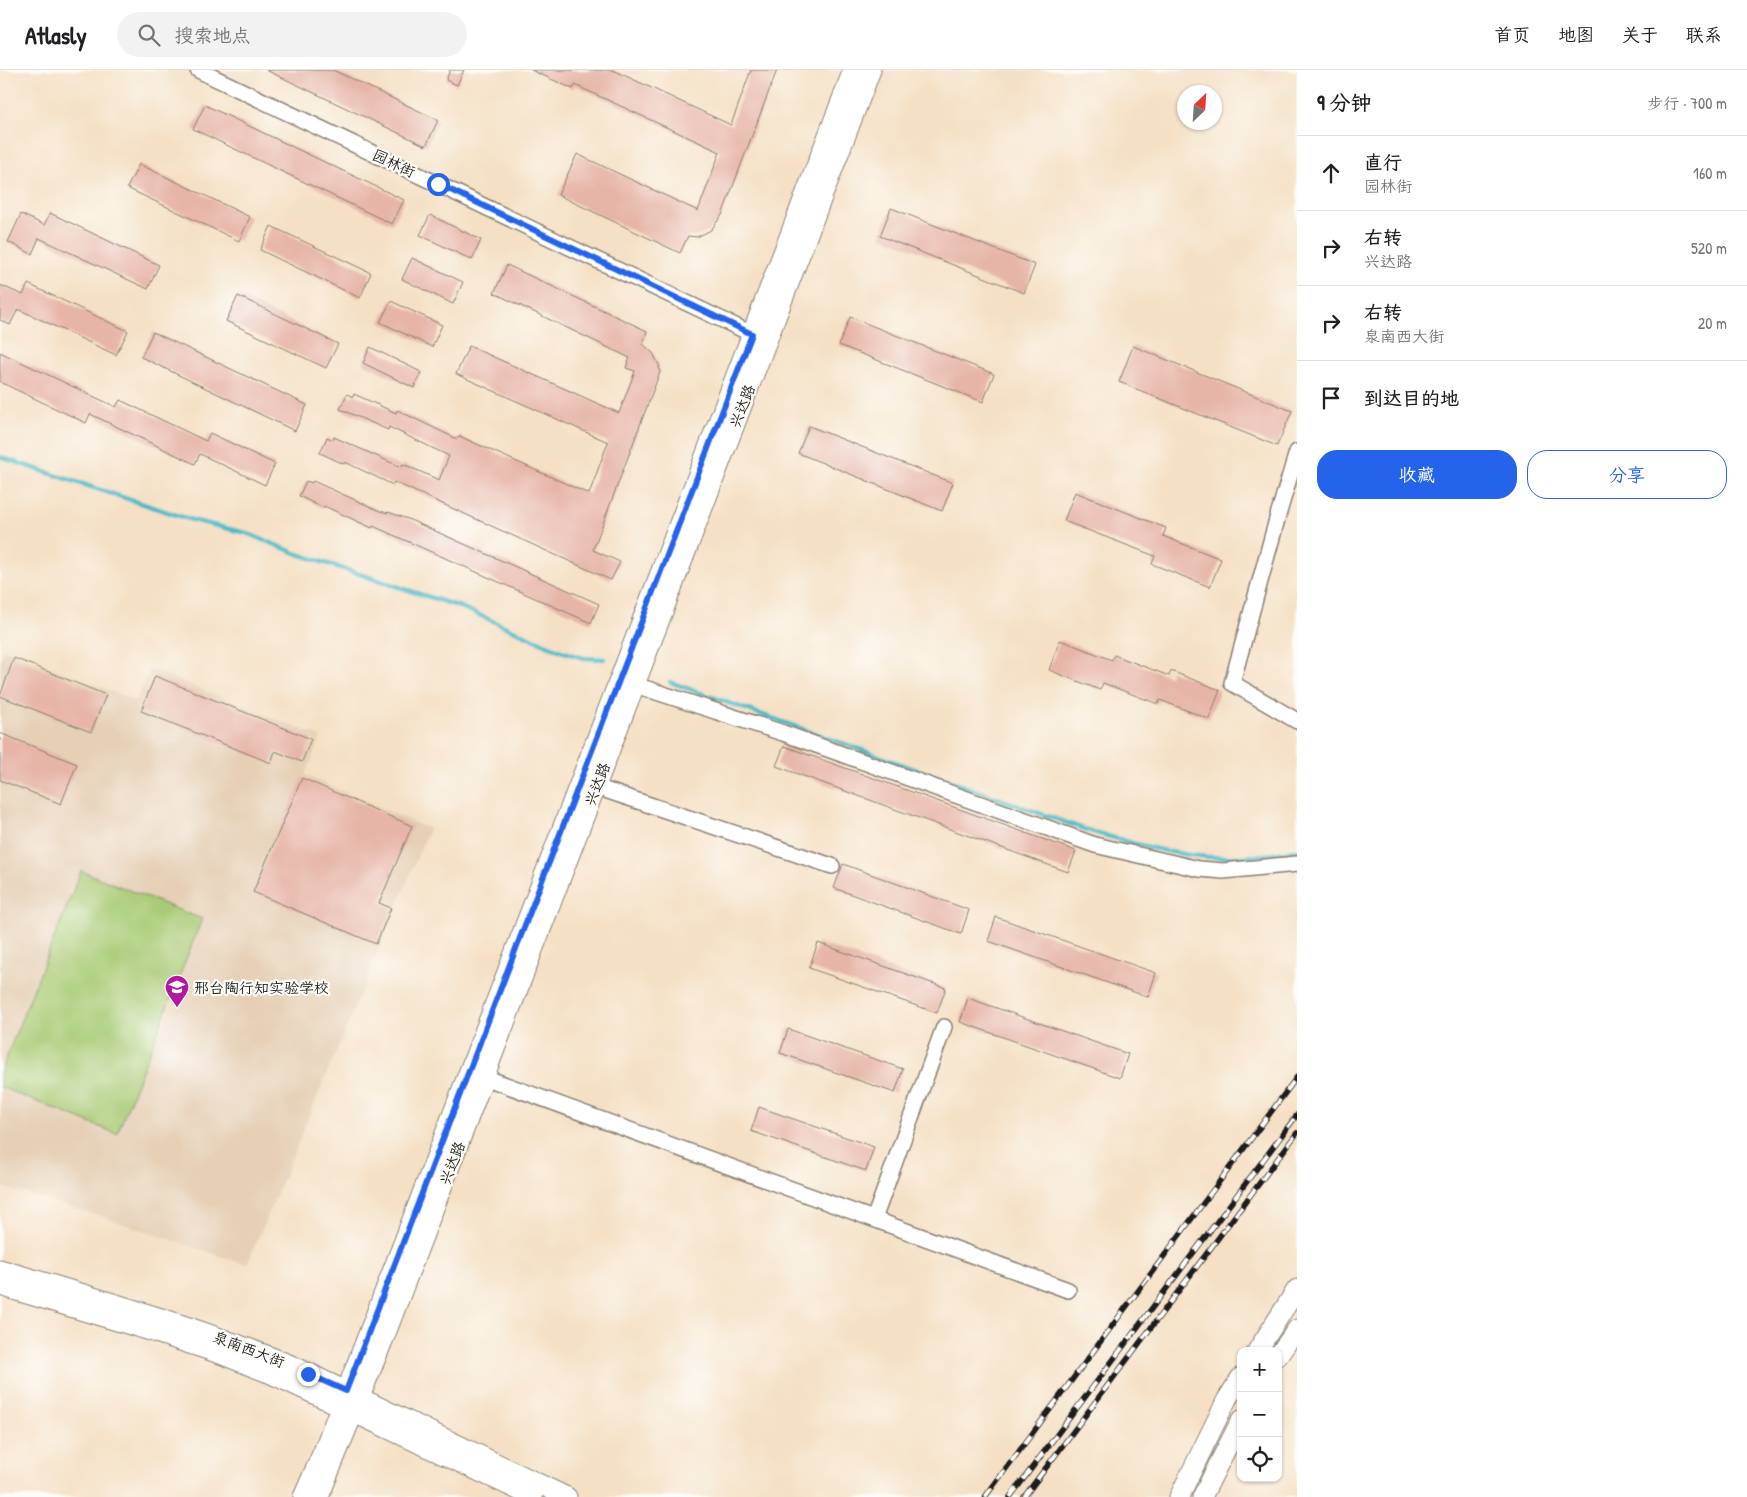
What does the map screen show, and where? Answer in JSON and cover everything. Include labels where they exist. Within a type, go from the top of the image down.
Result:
[{"type":"main road","name":"兴达路","points":[[319,1497],[350,1402],[853,70]]},
{"type":"main road","name":"兴达路","points":[[303,1497],[350,1402],[484,1077],[870,70]]},
{"type":"main road","name":"泉南西大街","points":[[0,1269],[225,1339],[296,1367],[350,1402],[533,1497]]},
{"type":"main road","name":"泉南西大街","points":[[0,1286],[150,1331],[350,1402],[567,1497]]},
{"type":"main road","points":[[1260,1347],[1297,1290]]},
{"type":"main road","points":[[1282,1350],[1297,1328]]},
{"type":"main road","points":[[1179,1497],[1237,1384]]},
{"type":"main road","points":[[1202,1497],[1237,1428]]},
{"type":"street","name":"园林街","points":[[198,70],[752,334]]},
{"type":"street","points":[[1297,452],[1232,683],[1297,721]]},
{"type":"street","points":[[635,685],[783,733],[1094,845],[1199,869],[1224,871],[1297,864]]},
{"type":"street","points":[[596,787],[832,866]]},
{"type":"street","points":[[874,1219],[944,1027]]},
{"type":"street","points":[[484,1077],[1068,1290]]},
{"type":"shaded area","name":"邢台陶行知实验学校","points":[[4,650],[136,701],[150,669],[321,737],[305,775],[429,829],[247,1265],[103,1217],[0,1186],[0,659]]},
{"type":"green space","points":[[81,871],[202,919],[117,1134],[0,1087],[0,1073]]},
{"type":"building","points":[[266,70],[333,70],[438,120],[426,146]]},
{"type":"building","points":[[450,70],[464,70],[457,85],[446,80]]},
{"type":"building","points":[[531,70],[613,70],[731,125],[751,70],[777,70],[722,215],[711,230],[697,237],[688,236],[680,253],[558,195],[577,154],[698,211],[720,152],[575,85],[573,89]]},
{"type":"building","points":[[205,105],[404,200],[392,224],[193,129]]},
{"type":"building","points":[[139,164],[250,217],[239,241],[127,188]]},
{"type":"building","points":[[891,208],[1035,265],[1024,293],[880,236]]},
{"type":"building","points":[[50,213],[159,265],[148,289],[39,238],[32,254],[8,242],[21,214],[44,225]]},
{"type":"building","points":[[430,215],[481,240],[472,260],[420,235]]},
{"type":"building","points":[[271,226],[371,273],[360,298],[260,250]]},
{"type":"building","points":[[412,258],[463,282],[453,304],[402,279]]},
{"type":"building","points":[[507,265],[647,331],[643,344],[653,353],[659,365],[660,372],[593,550],[620,562],[611,580],[394,482],[393,485],[345,462],[344,464],[320,453],[327,437],[333,440],[334,437],[401,467],[403,464],[439,480],[449,456],[389,427],[388,430],[340,409],[347,394],[353,397],[354,394],[396,413],[397,410],[457,439],[459,436],[589,494],[608,442],[456,374],[469,346],[619,413],[635,371],[626,368],[630,358],[494,293]]},
{"type":"building","points":[[28,284],[128,331],[116,355],[18,309],[10,325],[0,320],[0,285],[23,295]]},
{"type":"building","points":[[238,296],[338,344],[326,368],[226,321]]},
{"type":"building","points":[[391,301],[442,325],[432,347],[380,322]]},
{"type":"building","points":[[850,317],[994,374],[983,402],[839,345]]},
{"type":"building","points":[[153,332],[307,405],[295,431],[141,357]]},
{"type":"building","points":[[1133,346],[1292,411],[1277,446],[1119,382]]},
{"type":"building","points":[[370,347],[421,372],[414,388],[363,363]]},
{"type":"building","points":[[0,352],[116,407],[120,400],[206,441],[210,433],[275,464],[265,485],[200,454],[195,464],[90,414],[86,423],[0,382]]},
{"type":"building","points":[[809,426],[953,483],[942,511],[798,453]]},
{"type":"building","points":[[306,481],[312,483],[313,481],[380,511],[408,519],[599,604],[591,623],[373,526],[372,528],[324,506],[323,508],[299,496]]},
{"type":"building","points":[[1075,492],[1166,528],[1163,536],[1221,559],[1210,587],[1152,564],[1155,556],[1064,521]]},
{"type":"building","points":[[1060,640],[1112,660],[1114,655],[1169,676],[1171,671],[1220,690],[1209,719],[1160,700],[1158,704],[1103,683],[1100,690],[1049,670]]},
{"type":"building","points":[[14,658],[106,695],[91,732],[0,696]]},
{"type":"building","points":[[155,676],[311,739],[302,762],[275,751],[271,763],[141,711]]},
{"type":"building","points":[[0,733],[77,764],[61,804],[0,780]]},
{"type":"building","points":[[784,746],[1076,851],[1068,872],[776,766]]},
{"type":"building","points":[[302,778],[412,826],[379,903],[391,908],[376,944],[253,892]]},
{"type":"building","points":[[843,864],[969,910],[961,934],[834,888]]},
{"type":"building","points":[[996,917],[1156,973],[1148,997],[988,941]]},
{"type":"building","points":[[818,943],[946,988],[937,1013],[809,968]]},
{"type":"building","points":[[968,998],[1128,1054],[1120,1078],[960,1022]]},
{"type":"building","points":[[788,1029],[903,1069],[895,1093],[780,1053]]},
{"type":"building","points":[[759,1107],[874,1147],[866,1171],[751,1131]]},
{"type":"waterway","points":[[0,457],[192,520],[246,533],[298,554],[463,608],[561,651],[584,658],[604,659]]},
{"type":"waterway","points":[[670,682],[1087,830],[1138,844],[1202,857],[1257,856],[1297,850]]},
{"type":"railway","points":[[985,1497],[1297,1077]]},
{"type":"railway","points":[[1010,1497],[1297,1115]]},
{"type":"railway","points":[[1024,1497],[1297,1133]]},
{"type":"place","name":"邢台陶行知实验学校","points":[[177,1008]]},
{"type":"route","points":[[308,1374],[346,1391],[752,334],[438,184]]}]
